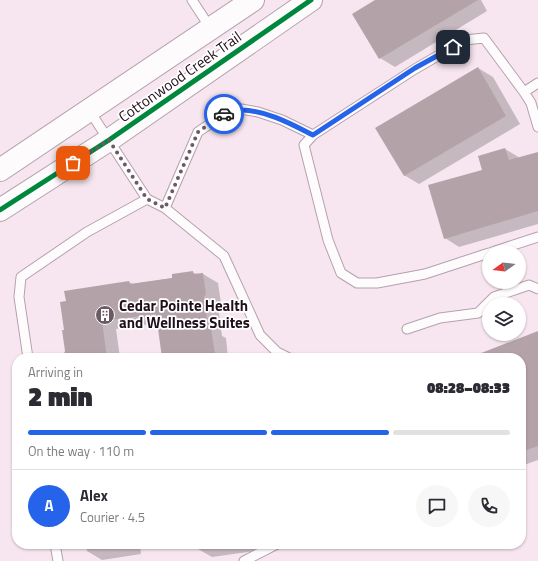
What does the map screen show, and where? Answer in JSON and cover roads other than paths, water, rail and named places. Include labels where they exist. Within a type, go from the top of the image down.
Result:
[{"type":"street","name":"Cottonwood Creek Trail","points":[[0,170],[253,0]]},
{"type":"street","name":"Cottonwood Creek Trail","points":[[0,210],[109,140],[312,0]]},
{"type":"lane","points":[[192,0],[211,29]]},
{"type":"lane","points":[[482,255],[425,274],[377,283],[357,283],[341,273],[328,240],[304,145],[313,135],[415,68],[465,40],[484,38],[531,103],[538,127]]},
{"type":"lane","points":[[524,92],[538,83]]},
{"type":"lane","points":[[165,208],[198,132],[224,114],[241,109],[258,112],[282,120],[313,135]]},
{"type":"lane","points":[[89,110],[147,199],[165,208],[224,256],[260,335],[279,353]]},
{"type":"lane","points":[[27,353],[19,297],[21,277],[87,232],[147,199]]},
{"type":"lane","points":[[513,245],[538,237]]},
{"type":"lane","points":[[407,329],[440,318],[478,313],[494,297],[529,285],[538,288]]},
{"type":"lane","points":[[57,549],[58,561]]},
{"type":"lane","points":[[244,561],[267,549]]},
{"type":"place","name":"Cedar Pointe Health and Wellness Suites","points":[[105,315]]}]
